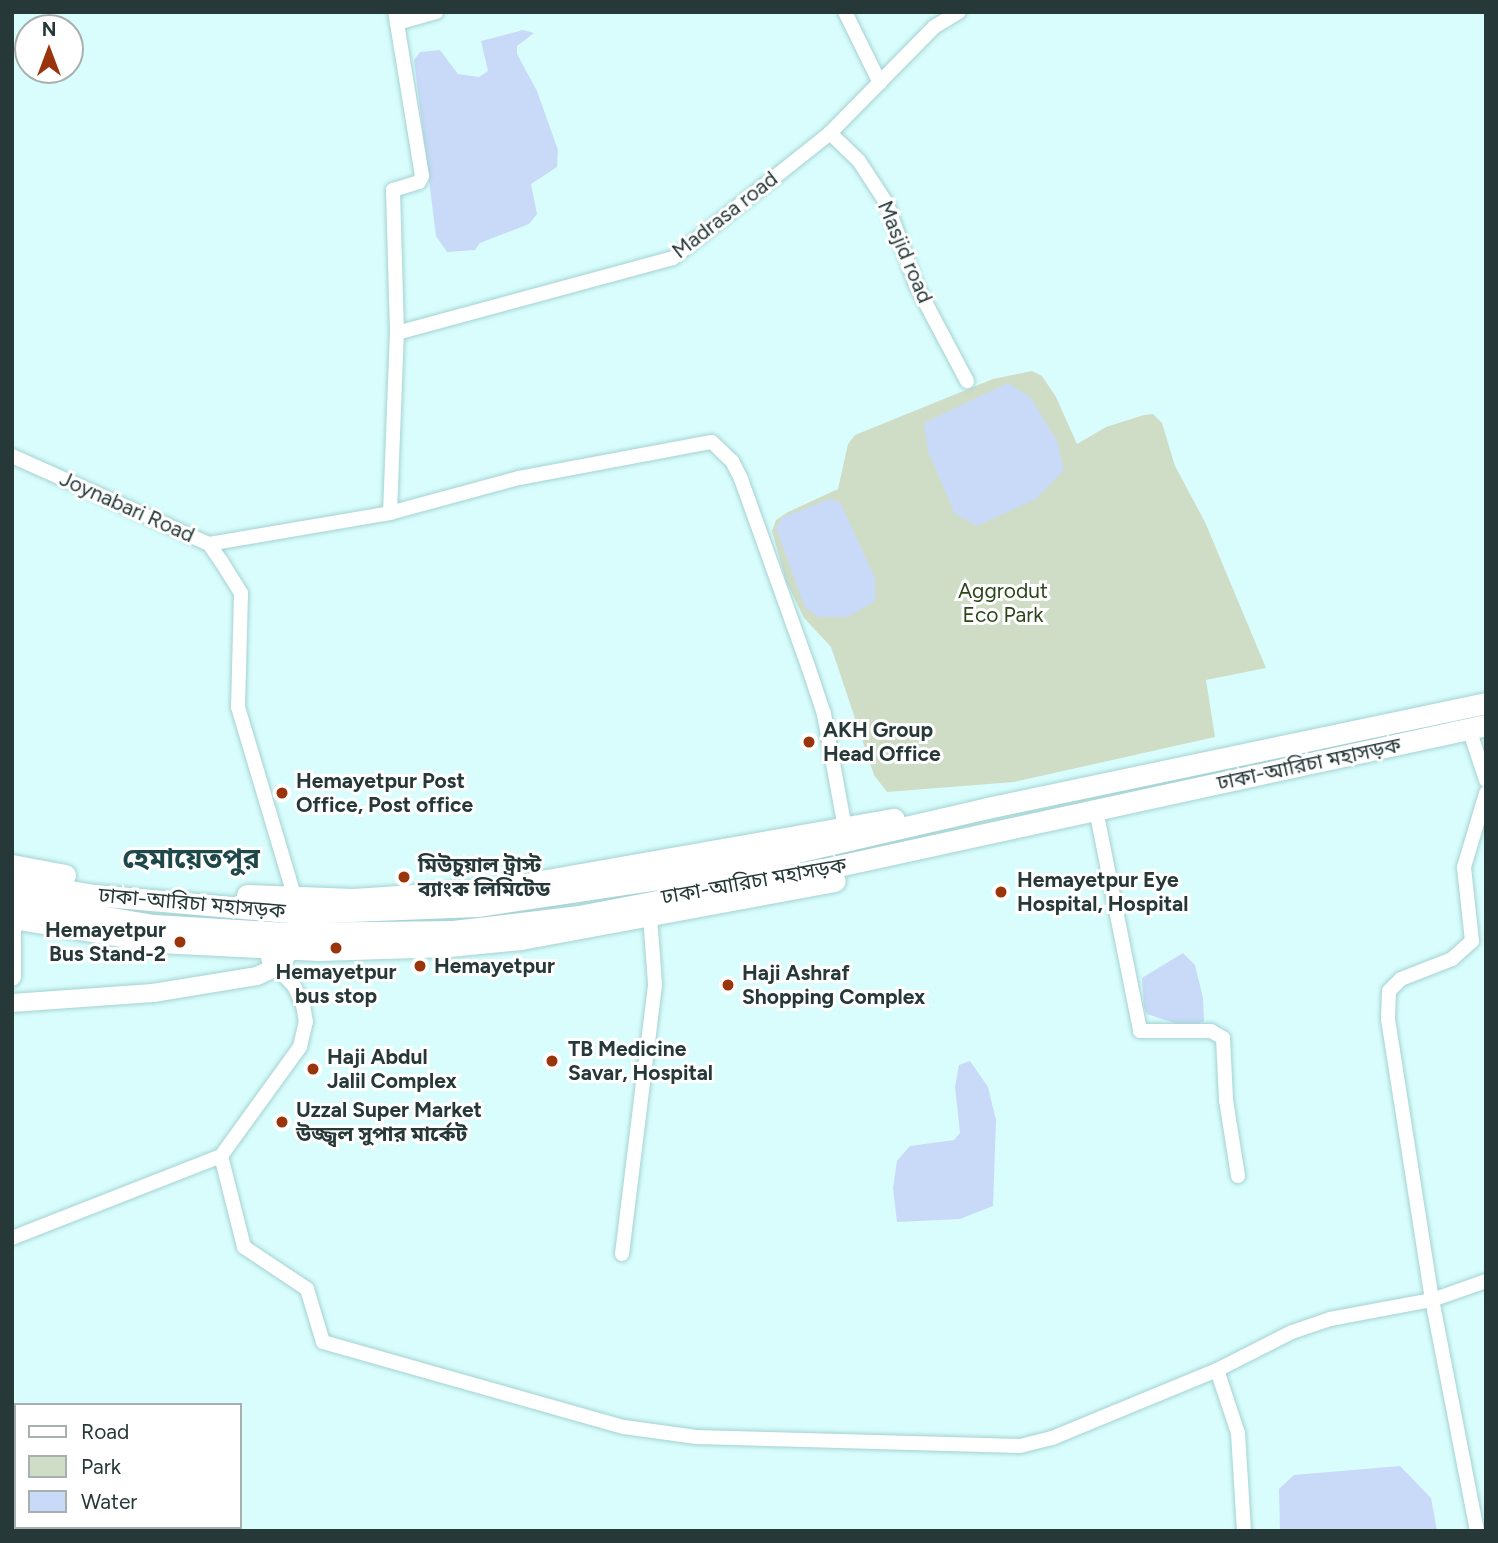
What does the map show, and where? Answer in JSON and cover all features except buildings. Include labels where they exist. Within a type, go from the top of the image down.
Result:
[{"type":"highway","name":"ঢাকা-আরিচা মহাসড়ক","points":[[12,881],[198,906],[385,913],[489,904],[719,870],[987,808],[1486,703]]},
{"type":"highway","name":"ঢাকা-আরিচা মহাসড়ক","points":[[12,901],[153,925],[287,933],[453,931],[579,915],[996,831],[1477,727]]},
{"type":"highway","points":[[12,865],[119,885],[295,898],[353,899],[490,890],[920,814],[987,808]]},
{"type":"highway","points":[[12,918],[159,942],[278,955],[448,946],[650,916],[954,854],[996,831]]},
{"type":"main road","points":[[12,931],[12,977]]},
{"type":"main road","points":[[12,992],[152,982],[278,955]]},
{"type":"main road","points":[[12,1003],[153,993],[257,976],[278,955]]},
{"type":"street","points":[[390,513],[397,333],[393,190],[419,183],[422,176],[396,18],[436,12]]},
{"type":"street","points":[[845,12],[880,83]]},
{"type":"street","name":"Madrasa road","points":[[397,333],[673,258],[830,133],[934,27],[959,12]]},
{"type":"street","name":"Masjid road","points":[[830,133],[859,161],[887,204],[916,285],[967,381]]},
{"type":"street","points":[[209,544],[390,513],[519,478],[572,471],[705,442],[717,445],[741,479],[824,713],[845,828]]},
{"type":"street","name":"Joynabari Road","points":[[12,456],[209,544],[241,593],[238,708],[295,898]]},
{"type":"street","points":[[1477,727],[1486,780]]},
{"type":"street","points":[[1477,1531],[1432,1300],[1388,1019],[1389,991],[1401,979],[1452,959],[1472,941],[1464,867],[1486,793]]},
{"type":"street","points":[[1096,810],[1140,1031],[1211,1031],[1223,1038],[1226,1100],[1238,1176]]},
{"type":"street","points":[[622,1254],[655,984],[650,916]]},
{"type":"street","points":[[12,1238],[221,1156],[300,1047],[306,1022],[303,1005],[278,955]]},
{"type":"street","points":[[221,1156],[244,1247],[307,1289],[323,1342],[624,1427],[696,1437],[1020,1446],[1052,1438],[1217,1370],[1292,1332],[1330,1320],[1432,1300],[1486,1281]]},
{"type":"street","points":[[1217,1370],[1238,1433],[1244,1531]]},
{"type":"green space","name":"Aggrodut Eco Park","points":[[1032,371],[1042,376],[1056,397],[1077,444],[1106,427],[1144,415],[1153,414],[1162,423],[1175,466],[1205,522],[1266,668],[1206,680],[1215,737],[1014,782],[887,792],[874,775],[831,647],[804,618],[786,581],[772,531],[776,520],[788,512],[838,489],[848,444],[855,435],[993,379]]},
{"type":"water","points":[[523,30],[534,33],[517,46],[517,54],[537,91],[558,150],[557,167],[531,184],[537,214],[529,224],[480,243],[475,250],[447,252],[436,236],[414,60],[420,52],[440,50],[458,74],[479,77],[488,71],[481,41]]},
{"type":"water","points":[[1008,383],[1031,398],[1057,441],[1064,470],[1036,499],[977,526],[955,514],[928,451],[924,423]]},
{"type":"water","points":[[830,499],[840,502],[875,578],[875,601],[848,617],[818,617],[805,607],[776,528],[783,517]]},
{"type":"water","points":[[1183,953],[1195,965],[1203,998],[1204,1021],[1198,1024],[1177,1024],[1147,1014],[1144,1007],[1142,978]]},
{"type":"water","points":[[970,1061],[988,1087],[996,1120],[993,1206],[960,1219],[897,1222],[893,1188],[897,1161],[910,1146],[954,1140],[960,1133],[955,1087],[959,1065]]},
{"type":"water","points":[[1400,1466],[1431,1498],[1437,1531],[1280,1531],[1279,1489],[1294,1475]]},
{"type":"place","name":"AKH Group Head Office","points":[[809,742]]},
{"type":"place","name":"Hemayetpur Post Office, Post office","points":[[282,793]]},
{"type":"place","name":"মিউচুয়াল ট্রাস্ট ব্যাংক লিমিটেড","points":[[404,877]]},
{"type":"place","name":"Hemayetpur Eye Hospital, Hospital","points":[[1001,892]]},
{"type":"place","name":"Hemayetpur Bus Stand-2","points":[[180,942]]},
{"type":"place","name":"Hemayetpur bus stop","points":[[336,948]]},
{"type":"place","name":"Hemayetpur","points":[[420,966]]},
{"type":"place","name":"Haji Ashraf Shopping Complex","points":[[728,985]]},
{"type":"place","name":"TB Medicine Savar, Hospital","points":[[552,1061]]},
{"type":"place","name":"Haji Abdul Jalil Complex","points":[[313,1069]]},
{"type":"place","name":"Uzzal Super Market উজ্জ্বল সুপার মার্কেট","points":[[282,1122]]},
{"type":"district","name":"হেমায়েতপুর","points":[[191,858]]}]
